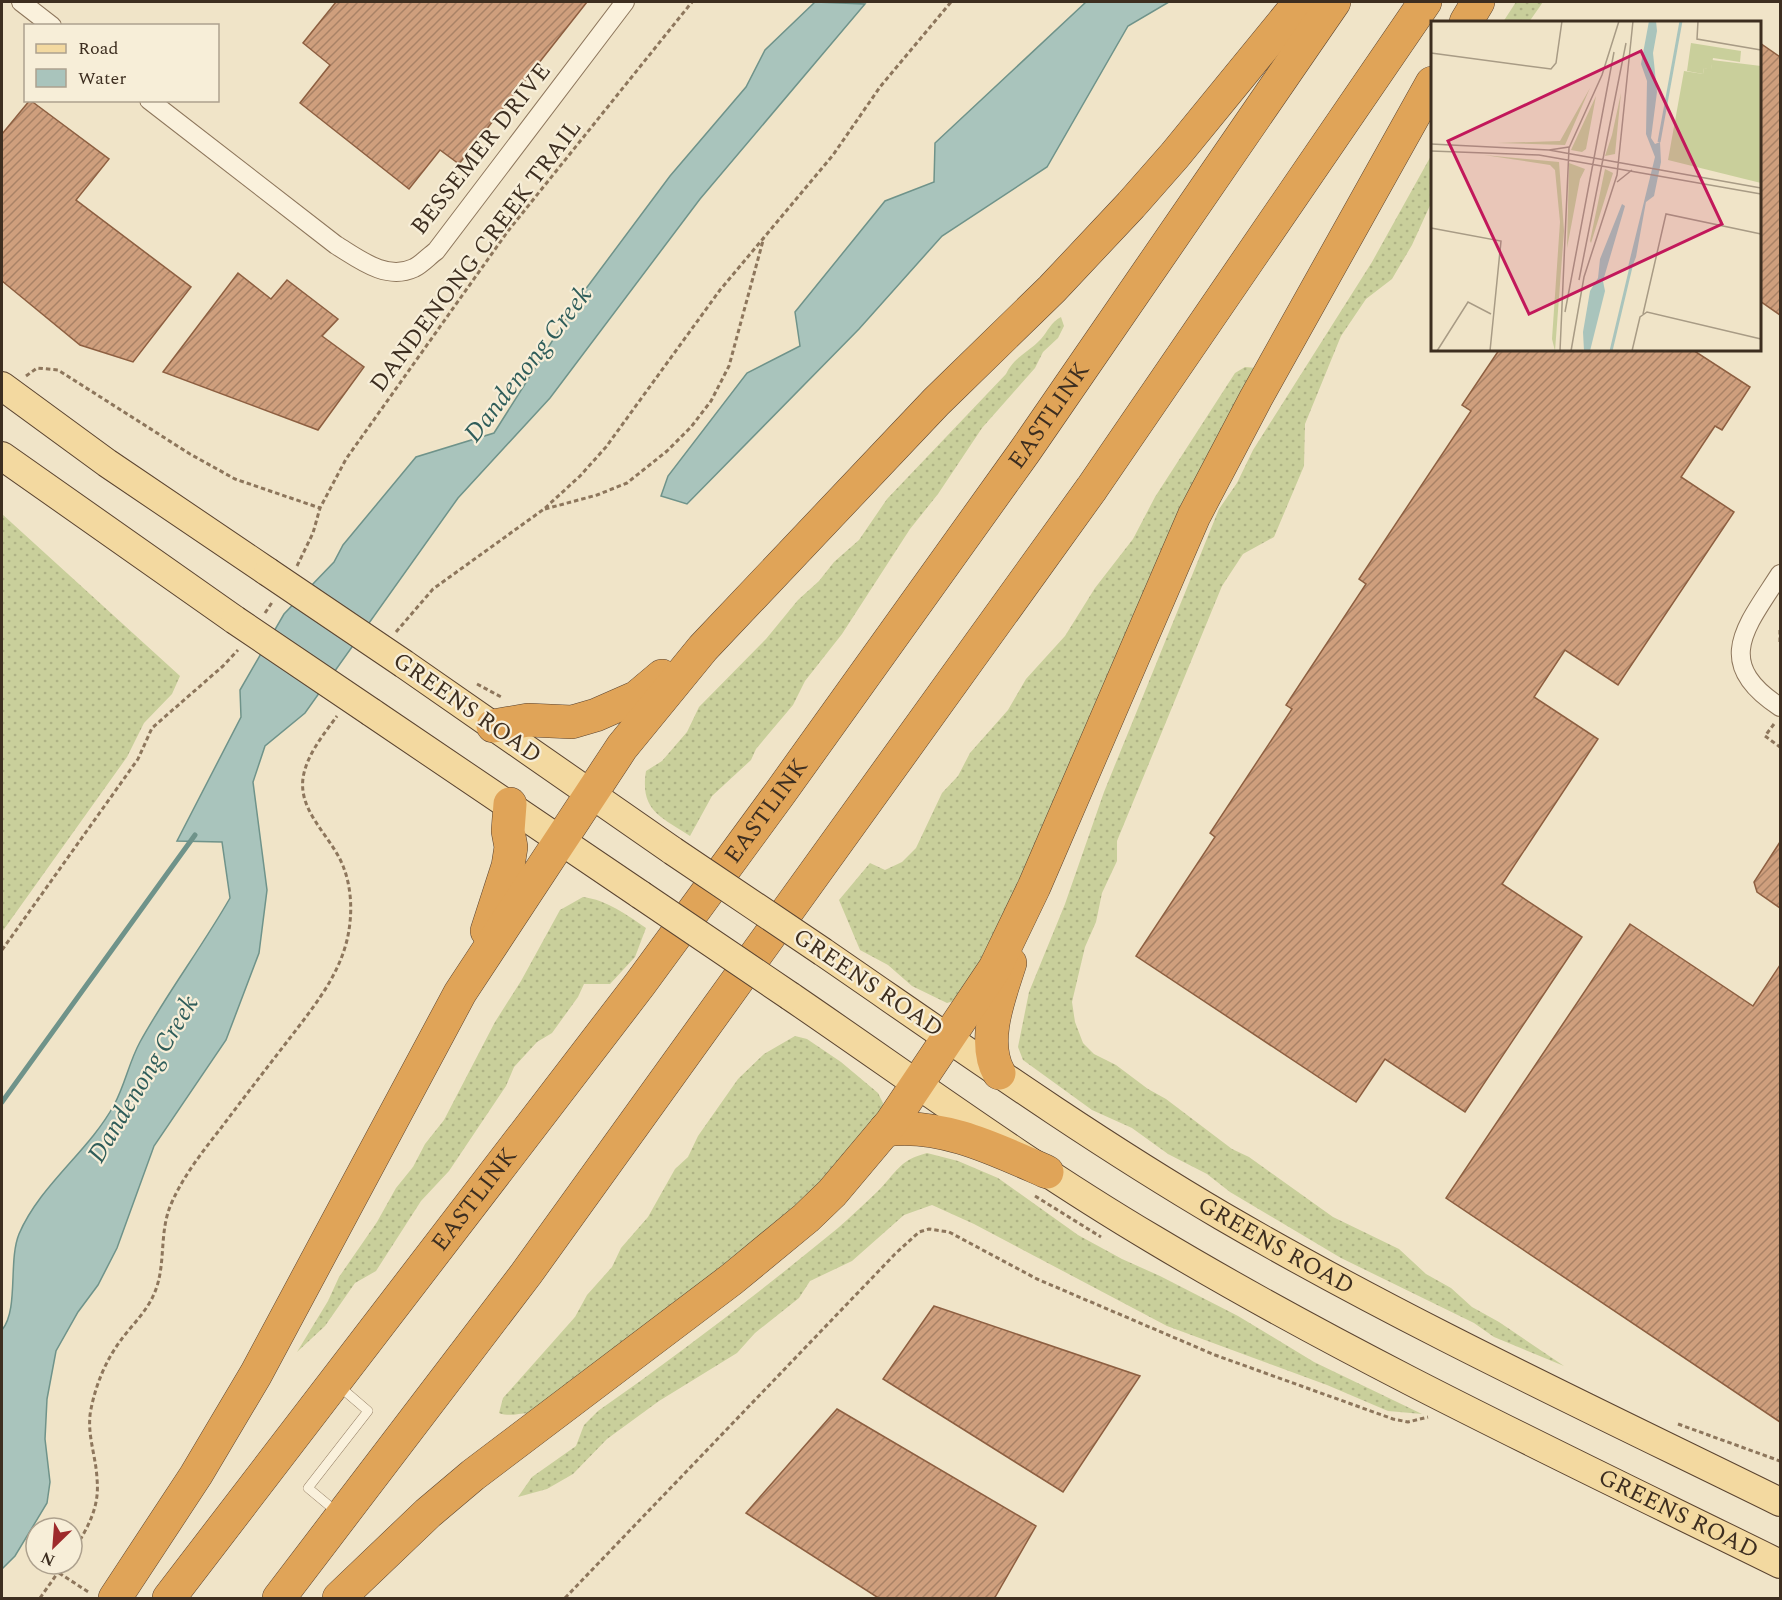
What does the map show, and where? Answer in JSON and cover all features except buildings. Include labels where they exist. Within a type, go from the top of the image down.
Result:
[{"type":"highway","points":[[460,993],[640,723],[703,648],[936,402],[1052,289],[1123,213],[1175,155],[1299,2]]},
{"type":"highway","name":"EASTLINK","points":[[169,1599],[640,984],[780,793],[1032,441],[1334,2]]},
{"type":"highway","points":[[279,1599],[526,1274],[1092,488],[1425,2]]},
{"type":"highway","points":[[1467,21],[1478,2]]},
{"type":"highway","points":[[339,1599],[428,1513],[473,1475],[732,1279],[806,1218],[832,1193],[885,1130],[995,968],[1034,887],[1199,506],[1431,85]]},
{"type":"highway","points":[[493,726],[528,720],[572,722],[620,706],[637,697],[676,664],[703,648]]},
{"type":"highway","points":[[115,1599],[196,1475],[256,1374],[460,993],[489,926],[508,866],[511,847],[508,831],[510,804]]},
{"type":"highway","points":[[999,1072],[991,1046],[995,1016],[1034,887]]},
{"type":"highway","points":[[885,1130],[908,1128],[953,1136],[1047,1172]]},
{"type":"main road","name":"GREENS ROAD","points":[[7,390],[107,463],[404,664],[590,795],[1141,1167],[1302,1261],[1780,1502]]},
{"type":"main road","name":"GREENS ROAD","points":[[2,456],[235,620],[510,804],[1047,1172],[1151,1238],[1249,1295],[1444,1397],[1780,1564]]},
{"type":"street","points":[[21,2],[49,24]]},
{"type":"street","name":"BESSEMER DRIVE","points":[[152,102],[336,245],[369,265],[388,273],[413,268],[436,250],[625,2]]},
{"type":"street","points":[[1778,715],[1751,684],[1741,666],[1740,651],[1754,614],[1780,574]]},
{"type":"lane","points":[[335,1383],[368,1411],[308,1488],[342,1516]]},
{"type":"path","name":"DANDENONG CREEK TRAIL","points":[[7,390],[29,372],[47,367],[58,370],[182,449],[235,479],[320,508],[346,459],[508,231],[692,2]]},
{"type":"path","points":[[544,509],[597,495],[627,483],[667,451],[691,427],[711,401],[729,366],[765,235]]},
{"type":"path","points":[[1780,630],[1780,642]]},
{"type":"path","points":[[1778,715],[1765,736],[1780,747]]},
{"type":"path","points":[[2,950],[138,759],[152,728]]},
{"type":"path","points":[[565,1599],[903,1246],[919,1232],[929,1229],[949,1232],[1037,1279],[1215,1355],[1393,1419],[1408,1422],[1426,1418],[1444,1397]]},
{"type":"path","points":[[1676,1424],[1780,1461]]},
{"type":"path","points":[[40,1599],[57,1576]]},
{"type":"path","points":[[64,1576],[100,1599]]},
{"type":"green space","points":[[1516,2],[1543,2],[1530,21],[1504,21]]},
{"type":"green space","points":[[1431,156],[1431,203],[1412,245],[1392,279],[1366,299],[1341,336],[1305,424],[1304,466],[1274,537],[1243,554],[1222,586],[1117,841],[1117,861],[1102,893],[1096,922],[1085,947],[1072,1002],[1075,1022],[1083,1043],[1094,1054],[1116,1065],[1148,1089],[1166,1099],[1232,1149],[1249,1157],[1333,1217],[1399,1249],[1426,1274],[1451,1288],[1472,1307],[1499,1322],[1564,1366],[1494,1337],[1474,1323],[1341,1258],[1230,1192],[1207,1174],[1168,1154],[1132,1128],[1092,1110],[1023,1060],[1018,1047],[1029,992],[1065,904],[1104,792],[1219,509],[1237,483],[1253,450],[1372,262]]},
{"type":"green space","points":[[1061,317],[1064,326],[1058,338],[1043,352],[1035,368],[982,428],[938,494],[910,529],[842,634],[805,681],[793,705],[756,749],[751,760],[712,796],[690,836],[661,817],[654,811],[646,795],[646,771],[662,761],[687,732],[699,707],[766,639],[798,600],[819,581],[834,562],[859,540],[887,499],[1006,374],[1013,363],[1036,344],[1052,324]]},
{"type":"green space","points":[[1245,367],[1256,368],[1149,578],[1130,633],[1029,866],[961,999],[947,1003],[912,986],[888,965],[860,950],[839,900],[870,863],[885,870],[902,862],[916,848],[942,793],[958,776],[970,753],[1008,710],[1026,679],[1065,636],[1095,588],[1133,539],[1155,497],[1235,373]]},
{"type":"green space","points":[[2,514],[180,676],[172,694],[144,723],[127,757],[2,932]]},
{"type":"green space","points":[[583,897],[608,905],[646,928],[635,957],[610,984],[584,984],[578,997],[552,1033],[537,1042],[514,1067],[506,1086],[449,1171],[421,1201],[376,1271],[355,1283],[325,1326],[297,1352],[328,1301],[339,1277],[377,1222],[396,1188],[413,1167],[425,1144],[444,1120],[495,1022],[521,981],[560,910]]},
{"type":"green space","points":[[795,1036],[807,1039],[841,1062],[878,1093],[883,1103],[881,1118],[843,1174],[536,1414],[499,1413],[503,1398],[575,1317],[587,1295],[612,1267],[621,1248],[648,1217],[675,1169],[688,1157],[698,1136],[738,1079],[764,1054]]},
{"type":"green space","points":[[927,1153],[958,1161],[998,1178],[1078,1235],[1238,1316],[1314,1362],[1422,1414],[1388,1411],[1327,1385],[1167,1326],[974,1224],[932,1205],[904,1215],[852,1261],[810,1281],[799,1298],[755,1333],[737,1353],[659,1401],[607,1439],[573,1474],[547,1489],[518,1497],[532,1477],[576,1446],[584,1425],[598,1411],[750,1299],[809,1252],[878,1191],[904,1163]]},
{"type":"water","points":[[815,2],[865,4],[700,199],[550,398],[458,498],[305,713],[265,746],[253,782],[267,890],[259,953],[226,1040],[154,1146],[117,1248],[98,1285],[78,1312],[56,1351],[47,1399],[45,1439],[50,1482],[47,1503],[39,1516],[24,1516],[24,1541],[15,1556],[2,1569],[2,1330],[7,1321],[12,1298],[16,1245],[28,1216],[39,1200],[104,1122],[121,1090],[140,1042],[230,898],[222,842],[177,841],[241,717],[240,690],[284,614],[334,562],[343,545],[416,457],[494,433],[582,294],[670,176],[746,87],[765,50]]},
{"type":"water","points":[[1086,2],[1169,2],[1128,26],[1047,167],[942,236],[859,329],[687,504],[661,496],[668,476],[747,373],[800,346],[795,312],[885,201],[934,182],[935,143]]},
{"type":"waterway","name":"Dandenong Creek","points":[[2,1102],[195,835]]}]
